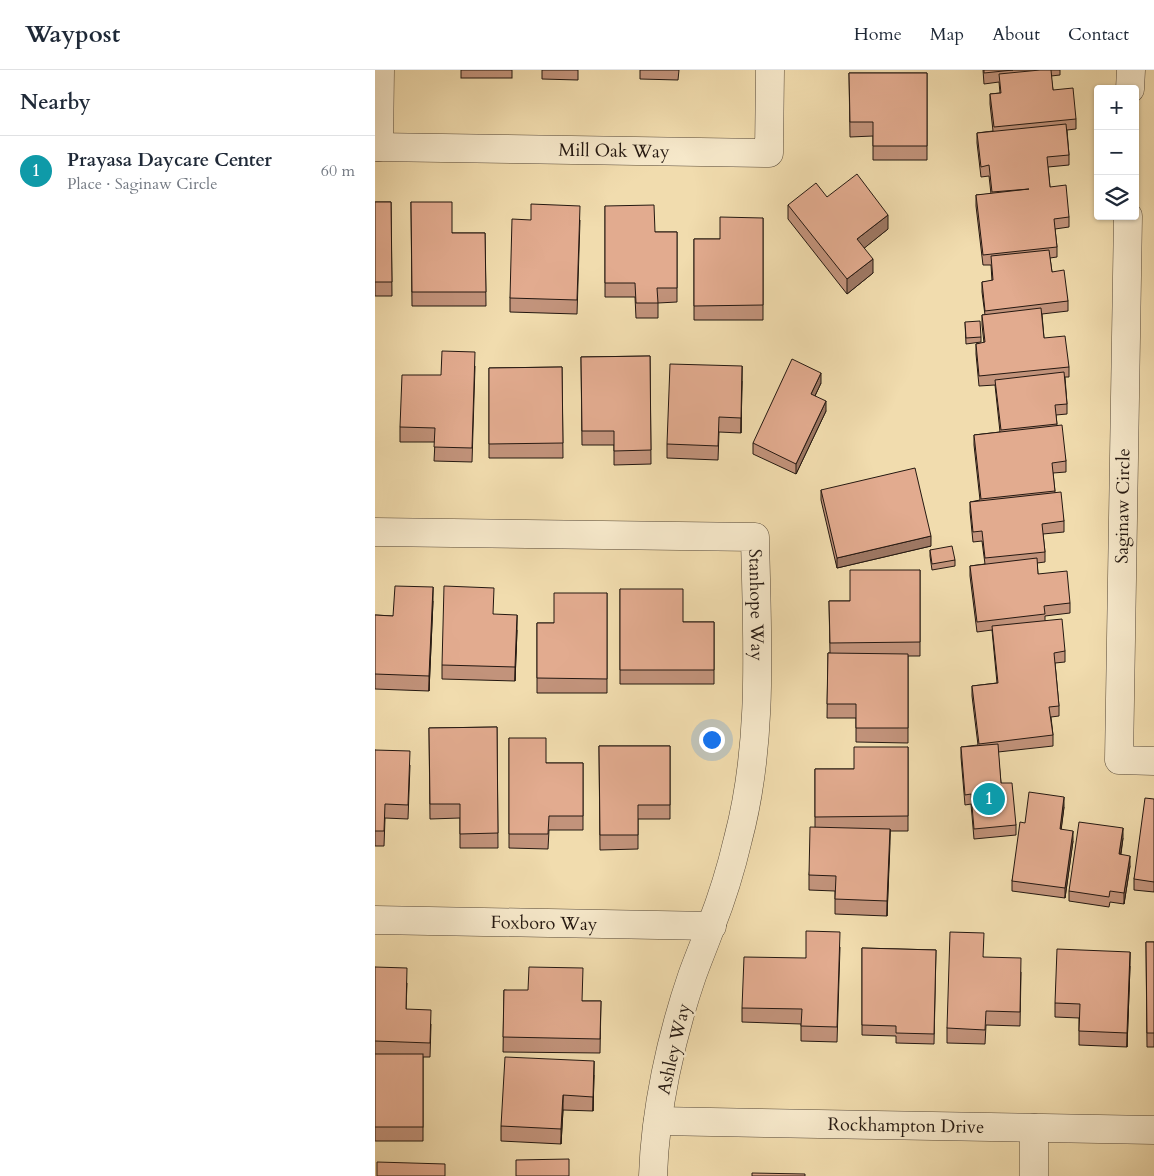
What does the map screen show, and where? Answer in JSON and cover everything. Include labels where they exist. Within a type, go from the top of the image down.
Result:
[{"type":"street","points":[[377,147],[380,70]]},
{"type":"street","name":"Mill Oak Way","points":[[377,147],[769,153],[770,70]]},
{"type":"street","points":[[1130,85],[1131,70]]},
{"type":"street","name":"Saginaw Circle","points":[[1128,220],[1119,760],[1154,760]]},
{"type":"street","name":"Stanhope Way","points":[[375,532],[755,538],[757,693],[752,766],[739,837],[726,884],[711,926]]},
{"type":"street","name":"Foxboro Way","points":[[375,920],[711,926]]},
{"type":"street","name":"Ashley Way","points":[[653,1176],[658,1121],[671,1049],[692,976],[711,926]]},
{"type":"street","name":"Rockhampton Drive","points":[[658,1121],[1154,1130]]},
{"type":"street","points":[[1034,1176],[1035,1128]]},
{"type":"building","points":[[984,70],[1013,70],[984,73]]},
{"type":"building","points":[[1051,70],[1053,90],[1073,88],[1076,119],[994,127],[990,94],[1001,93],[999,74]]},
{"type":"building","points":[[849,73],[927,73],[927,146],[873,146],[873,122],[850,122]]},
{"type":"building","points":[[1066,124],[1069,155],[1047,157],[1050,187],[1066,185],[1069,217],[1054,219],[1057,247],[983,255],[976,195],[1029,189],[992,192],[989,165],[981,167],[977,133]]},
{"type":"building","points":[[857,174],[888,215],[857,239],[873,259],[847,279],[788,205],[816,183],[827,197]]},
{"type":"building","points":[[375,202],[391,202],[392,282],[375,282]]},
{"type":"building","points":[[411,202],[452,202],[452,233],[485,233],[486,292],[412,292]]},
{"type":"building","points":[[531,204],[580,206],[577,300],[510,298],[512,219],[531,220]]},
{"type":"building","points":[[654,205],[655,232],[677,232],[677,288],[657,288],[658,303],[636,303],[635,283],[605,283],[605,206]]},
{"type":"building","points":[[720,217],[763,218],[763,305],[694,306],[694,239],[720,239]]},
{"type":"building","points":[[1049,250],[1052,272],[1064,270],[1068,301],[985,311],[982,282],[993,280],[991,256]]},
{"type":"building","points":[[1041,308],[1044,338],[1065,336],[1069,367],[979,376],[976,344],[985,342],[982,315]]},
{"type":"building","points":[[980,321],[981,337],[966,338],[965,322]]},
{"type":"building","points":[[442,351],[475,352],[472,448],[434,447],[435,428],[400,427],[402,375],[441,375]]},
{"type":"building","points":[[650,356],[651,450],[614,451],[614,431],[582,431],[581,357]]},
{"type":"building","points":[[792,359],[821,373],[811,394],[826,401],[796,464],[753,443]]},
{"type":"building","points":[[670,364],[742,366],[741,418],[719,417],[718,446],[667,444]]},
{"type":"building","points":[[562,367],[563,443],[489,444],[489,368]]},
{"type":"building","points":[[1064,372],[1067,404],[1055,405],[1057,424],[1001,430],[995,380]]},
{"type":"building","points":[[1062,425],[1066,461],[1052,463],[1055,491],[981,499],[974,435]]},
{"type":"building","points":[[915,468],[931,536],[837,558],[821,490]]},
{"type":"building","points":[[1061,492],[1064,521],[1042,524],[1045,552],[985,558],[982,531],[973,532],[970,502]]},
{"type":"building","points":[[952,546],[955,560],[932,564],[930,550]]},
{"type":"building","points":[[1037,558],[1038,574],[1067,571],[1070,603],[1044,606],[1045,614],[977,622],[970,566]]},
{"type":"building","points":[[850,570],[920,570],[920,642],[830,643],[829,601],[850,601]]},
{"type":"building","points":[[395,586],[433,587],[429,676],[375,674],[375,615],[393,616]]},
{"type":"building","points":[[444,586],[494,588],[493,614],[517,615],[515,667],[442,665]]},
{"type":"building","points":[[620,589],[683,589],[683,622],[714,622],[714,670],[620,670]]},
{"type":"building","points":[[554,593],[607,593],[607,679],[537,678],[537,623],[554,623]]},
{"type":"building","points":[[1062,619],[1065,651],[1054,653],[1059,706],[1049,707],[1053,735],[979,744],[972,686],[998,683],[992,626]]},
{"type":"building","points":[[828,653],[908,654],[908,728],[856,728],[856,704],[827,704]]},
{"type":"building","points":[[497,727],[498,833],[460,834],[460,804],[430,804],[429,728]]},
{"type":"building","points":[[509,738],[546,738],[546,763],[583,763],[583,816],[549,816],[548,834],[509,834]]},
{"type":"building","points":[[998,744],[1001,783],[1012,783],[1016,825],[974,829],[971,794],[965,795],[961,747]]},
{"type":"building","points":[[599,746],[670,746],[670,805],[638,805],[638,835],[600,835]]},
{"type":"building","points":[[854,747],[908,747],[908,816],[815,817],[815,769],[854,769]]},
{"type":"building","points":[[375,750],[410,751],[408,805],[385,804],[384,831],[375,831]]},
{"type":"building","points":[[1029,792],[1064,797],[1060,829],[1073,831],[1065,888],[1012,881],[1020,822],[1025,823]]},
{"type":"building","points":[[1145,798],[1154,799],[1154,882],[1134,879]]},
{"type":"building","points":[[1079,822],[1123,828],[1119,854],[1130,856],[1124,893],[1110,891],[1109,897],[1069,891]]},
{"type":"building","points":[[810,827],[890,829],[887,901],[835,899],[836,876],[809,875]]},
{"type":"building","points":[[806,931],[840,932],[837,1027],[801,1026],[802,1009],[742,1008],[744,957],[806,958]]},
{"type":"building","points":[[950,932],[984,933],[983,957],[1021,958],[1020,1012],[986,1011],[985,1030],[947,1028]]},
{"type":"building","points":[[1146,942],[1154,942],[1154,1033],[1147,1033]]},
{"type":"building","points":[[862,948],[936,950],[934,1034],[896,1033],[896,1026],[862,1025]]},
{"type":"building","points":[[1057,949],[1130,952],[1127,1033],[1079,1031],[1080,1004],[1055,1003]]},
{"type":"building","points":[[375,967],[407,968],[406,1009],[431,1010],[430,1043],[375,1041]]},
{"type":"building","points":[[529,967],[583,968],[582,1001],[601,1001],[600,1039],[503,1037],[504,990],[528,990]]},
{"type":"building","points":[[375,1054],[423,1054],[423,1127],[375,1127]]},
{"type":"building","points":[[505,1057],[594,1061],[593,1097],[563,1095],[561,1129],[501,1126]]},
{"type":"building","points":[[569,1159],[569,1176],[516,1176],[516,1160]]},
{"type":"building","points":[[377,1162],[445,1164],[445,1176],[377,1176]]},
{"type":"building","points":[[752,1173],[805,1174],[805,1176],[752,1176]]},
{"type":"place","name":"Prayasa Daycare Center","points":[[989,799]]}]
